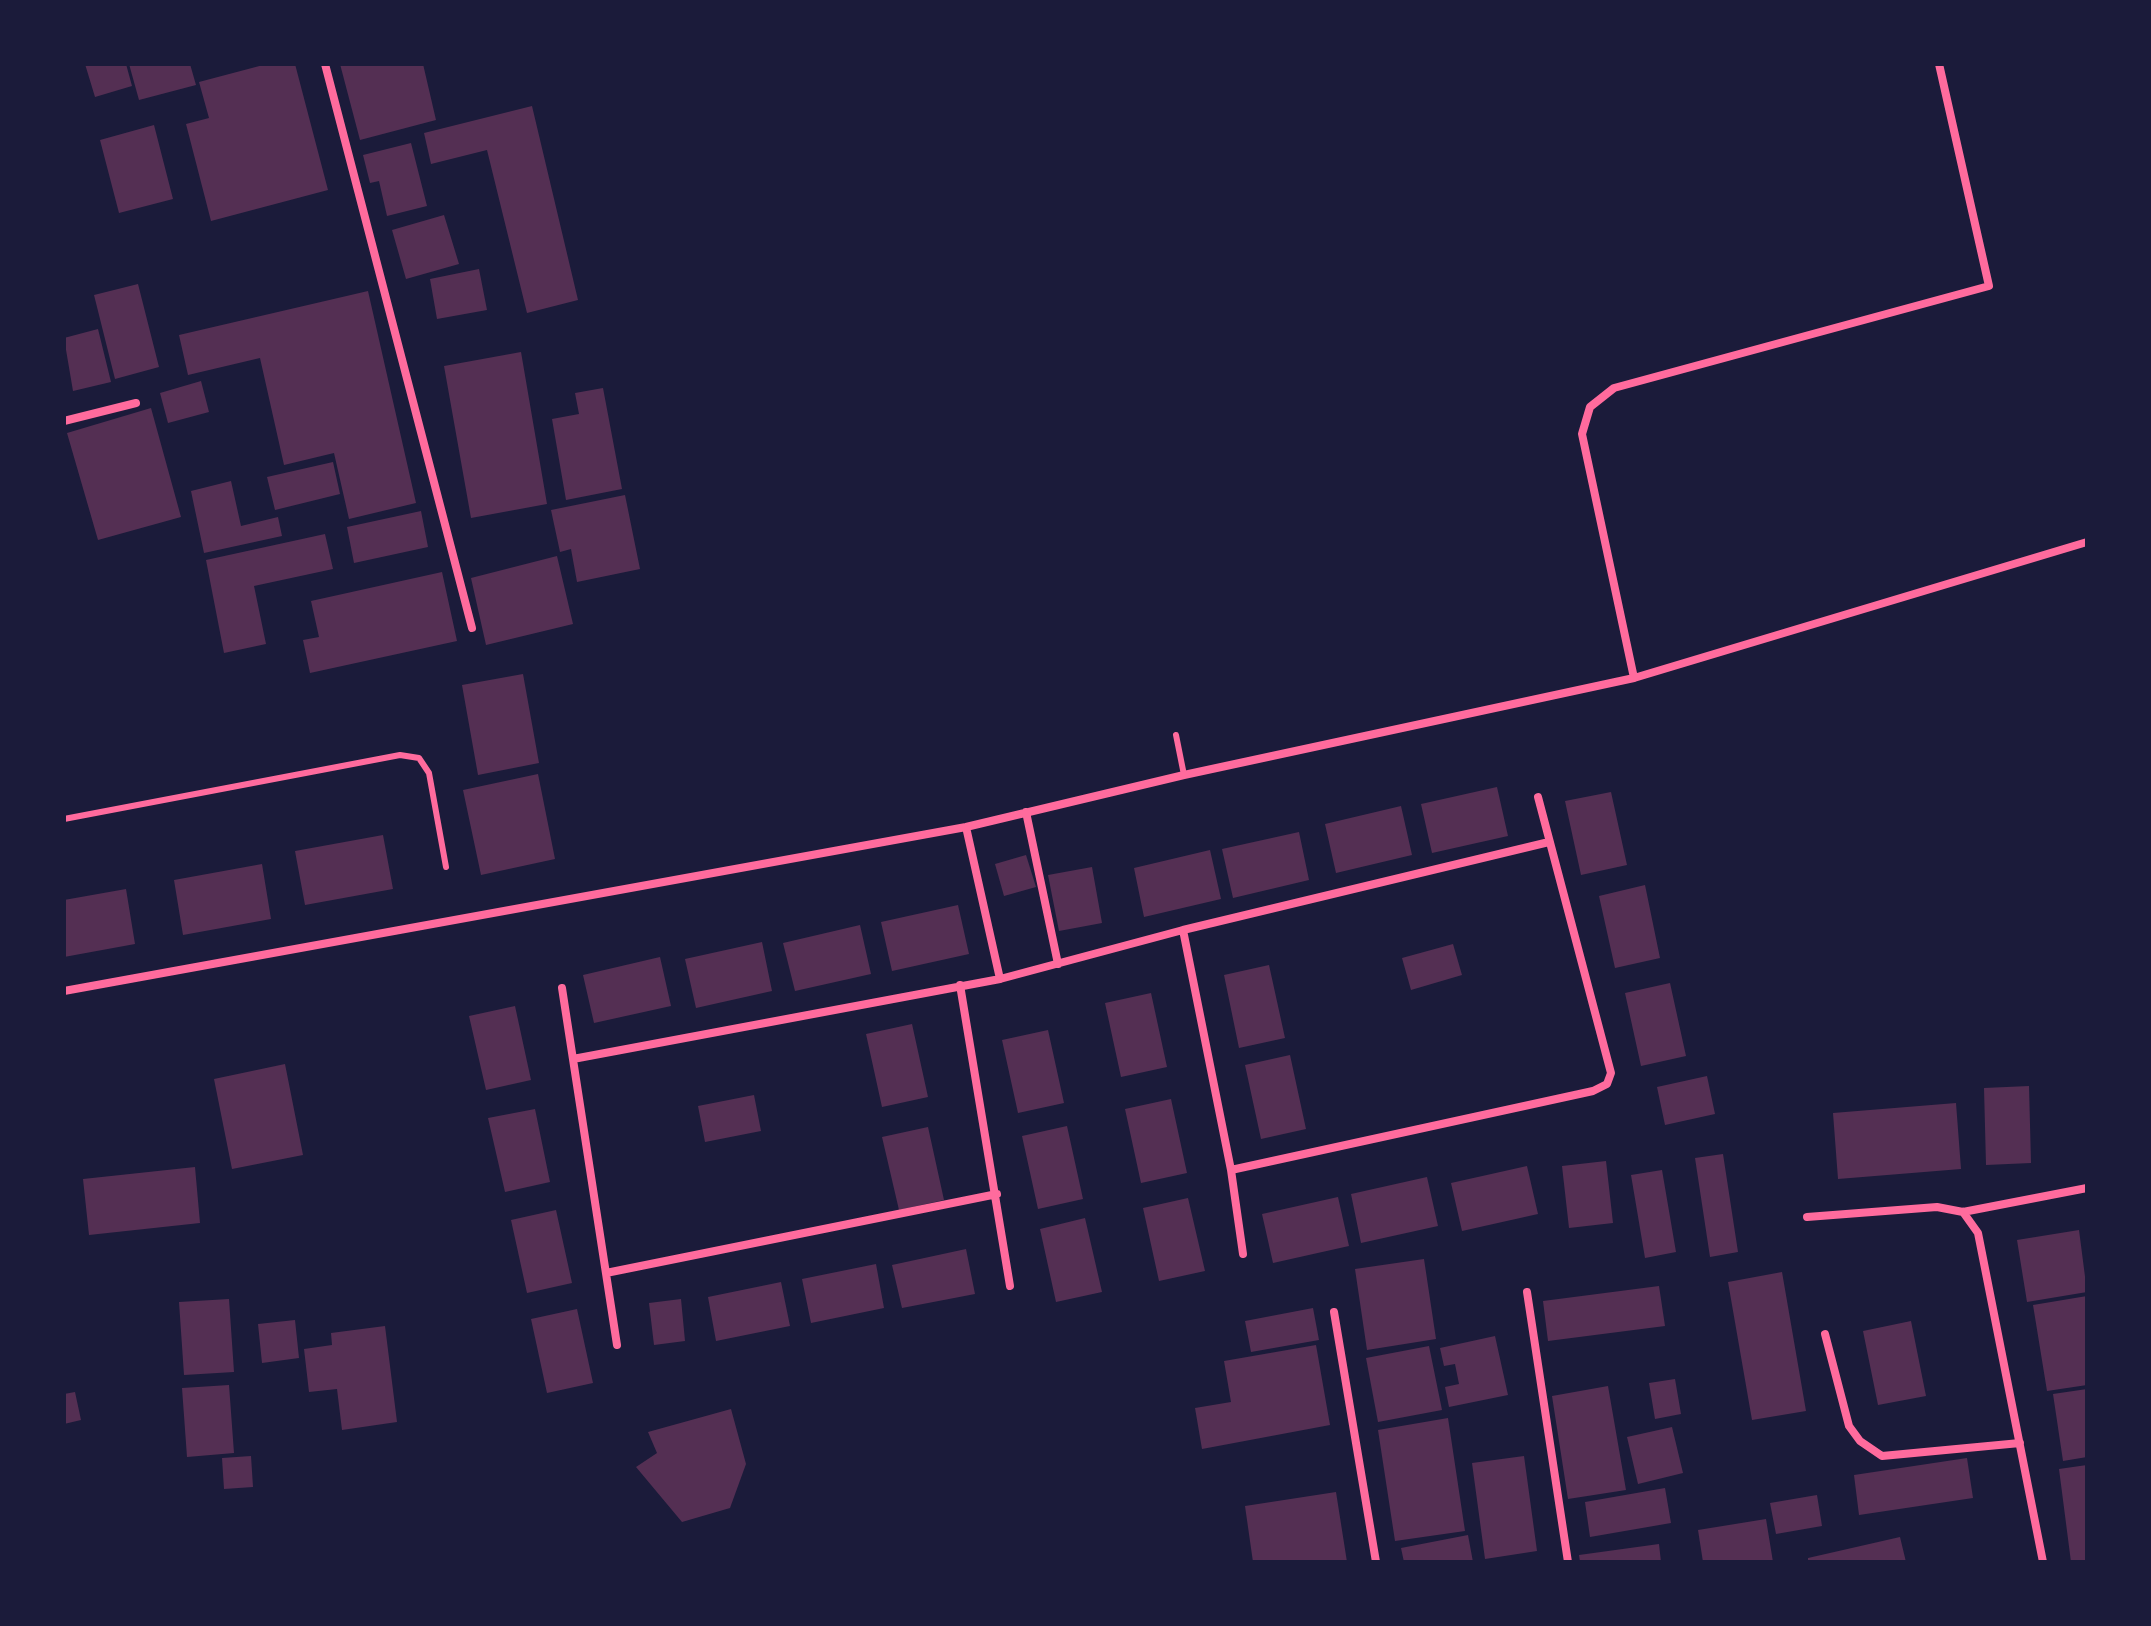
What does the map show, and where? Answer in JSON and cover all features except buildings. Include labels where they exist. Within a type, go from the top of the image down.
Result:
[{"type":"street","points":[[325,64],[472,628]]},
{"type":"street","points":[[1634,678],[1582,434],[1590,407],[1614,388],[1989,286],[1939,64]]},
{"type":"street","points":[[64,421],[136,403]]},
{"type":"street","points":[[64,991],[966,827],[1184,775],[1634,678],[2087,542]]},
{"type":"street","points":[[1231,1170],[1593,1091],[1607,1084],[1611,1073],[1538,797]]},
{"type":"street","points":[[1026,812],[1058,964]]},
{"type":"street","points":[[966,827],[1000,979]]},
{"type":"street","points":[[573,1059],[1000,979],[1183,930],[1549,842]]},
{"type":"street","points":[[1183,930],[1231,1170],[1243,1254]]},
{"type":"street","points":[[960,985],[1010,1286]]},
{"type":"street","points":[[562,988],[617,1345]]},
{"type":"street","points":[[1807,1217],[1937,1207],[1963,1212],[2087,1188]]},
{"type":"street","points":[[606,1273],[997,1194]]},
{"type":"street","points":[[1963,1212],[1978,1233],[2043,1562]]},
{"type":"street","points":[[1527,1292],[1568,1562]]},
{"type":"street","points":[[1334,1312],[1376,1562]]},
{"type":"street","points":[[1825,1334],[1849,1426],[1860,1441],[1882,1456],[2020,1443]]},
{"type":"lane","points":[[1176,735],[1184,775]]},
{"type":"lane","points":[[64,819],[400,755],[419,758],[429,773],[446,867]]}]
